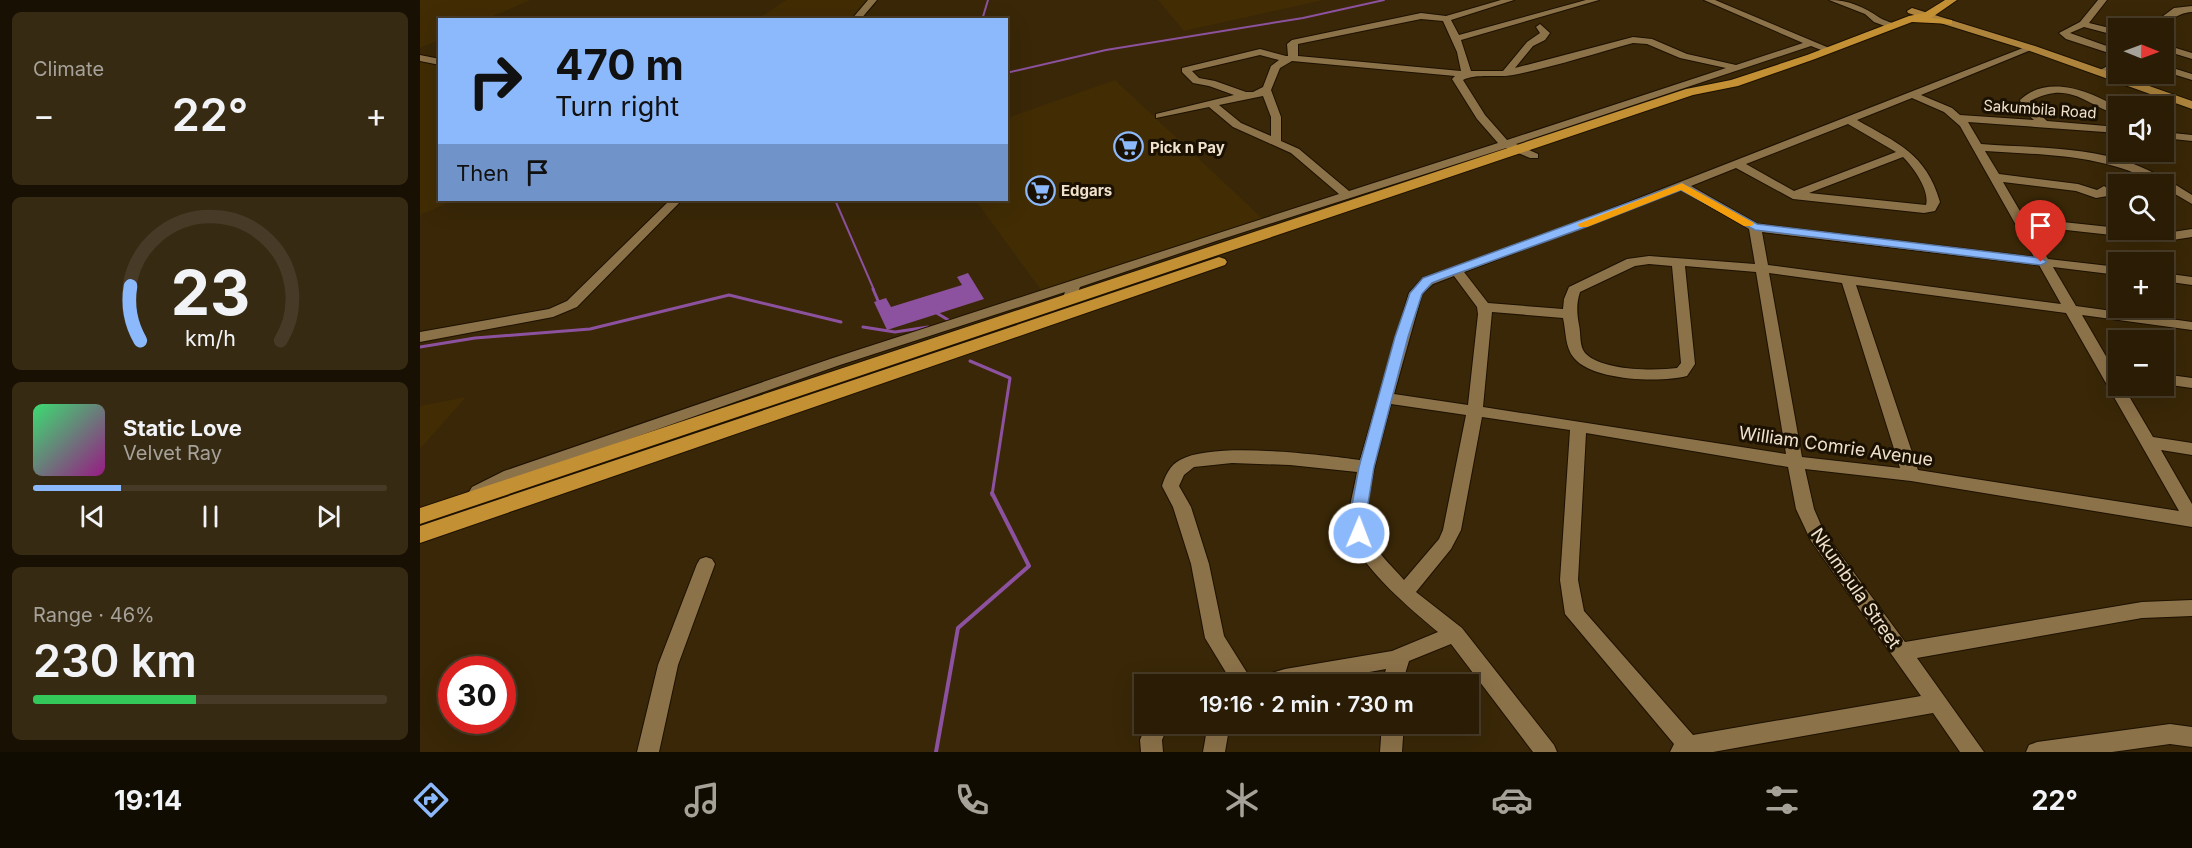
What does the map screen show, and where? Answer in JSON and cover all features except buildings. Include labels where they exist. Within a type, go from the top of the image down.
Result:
[{"type":"highway","points":[[1932,8],[1952,0]]},
{"type":"highway","points":[[420,516],[1072,291],[1519,149],[1702,98],[1736,76],[1811,57],[1893,26],[1911,16],[1947,22]]},
{"type":"highway","points":[[1811,57],[1810,43],[1854,41]]},
{"type":"highway","points":[[420,535],[1519,149]]},
{"type":"main road","points":[[1911,16],[1932,8],[1947,22],[2031,48],[2192,105]]},
{"type":"street","points":[[857,18],[873,0]]},
{"type":"street","points":[[1160,116],[1245,95],[1259,95],[1266,91],[1276,66],[1289,58],[1292,44],[1295,42],[1356,28],[1382,26],[1421,16],[1446,19],[1510,0]]},
{"type":"street","points":[[1458,38],[1595,0]]},
{"type":"street","points":[[1708,0],[1829,50]]},
{"type":"street","points":[[1833,0],[1868,12],[1877,20],[1893,26]]},
{"type":"street","points":[[2103,0],[2083,24],[2064,33],[2108,50]]},
{"type":"street","points":[[2165,18],[2177,10],[2192,9]]},
{"type":"street","points":[[1446,19],[1458,38],[1465,57],[1466,74]]},
{"type":"street","points":[[2083,24],[2108,30]]},
{"type":"street","points":[[1506,74],[1530,44],[1542,38],[1545,33],[1540,27]]},
{"type":"street","points":[[1245,95],[1211,83],[1196,81],[1185,70],[1225,61],[1250,52],[1289,58],[1466,74],[1506,74],[1643,39],[1736,76]]},
{"type":"street","points":[[1072,291],[1212,238],[1347,195],[1440,166],[1519,149],[1736,76],[1810,43]]},
{"type":"street","points":[[1546,752],[1455,634],[1404,593],[1372,555],[1359,533],[1358,516],[1366,467],[1416,293],[1428,280],[1682,186],[2031,48]]},
{"type":"street","points":[[2174,50],[2192,56]]},
{"type":"street","points":[[420,58],[438,62]]},
{"type":"street","points":[[2100,73],[2108,69]]},
{"type":"street","points":[[2174,71],[2192,77]]},
{"type":"street","points":[[1466,74],[1457,80],[1481,117],[1519,149]]},
{"type":"street","points":[[2043,123],[2027,108],[2025,100],[2034,93],[2048,89],[2075,92],[2108,105]]},
{"type":"street","points":[[1266,91],[1276,117],[1276,143]]},
{"type":"street","points":[[1912,95],[1948,110],[1959,118],[1978,147],[2041,262],[2108,367]]},
{"type":"street","points":[[1212,104],[1237,125],[1295,151],[1347,195]]},
{"type":"street","name":"Sakumbila Road","points":[[1959,118],[2108,129]]},
{"type":"street","points":[[1737,164],[1793,195],[1867,204],[1931,208],[1934,202],[1927,185],[1917,165],[1905,152],[1850,121]]},
{"type":"street","points":[[2174,136],[2192,138]]},
{"type":"street","points":[[1978,147],[2068,154],[2120,163],[2161,180],[2192,200]]},
{"type":"street","points":[[1793,195],[1905,152]]},
{"type":"street","points":[[1994,177],[2078,188]]},
{"type":"street","points":[[1682,186],[1755,227],[2108,270]]},
{"type":"street","points":[[420,337],[553,313],[573,304],[675,201]]},
{"type":"street","points":[[2019,221],[2166,237],[2192,233]]},
{"type":"street","name":"Nkumbula Street","points":[[1755,227],[1805,509],[1817,536],[1973,752]]},
{"type":"street","points":[[1678,263],[1688,364],[1682,372],[1668,375],[1647,374],[1592,363],[1581,357],[1576,350],[1569,314],[1571,295],[1579,286],[1639,261],[1678,263],[1762,268],[2192,326]]},
{"type":"street","points":[[1404,593],[1445,544],[1452,530],[1475,411],[1484,307],[1457,271]]},
{"type":"street","points":[[2174,278],[2192,280]]},
{"type":"street","points":[[1848,281],[1911,475]]},
{"type":"street","points":[[1484,307],[1569,314]]},
{"type":"street","points":[[2174,381],[2192,383]]},
{"type":"street","points":[[2123,396],[2146,442],[2192,519]]},
{"type":"street","name":"William Comrie Avenue","points":[[1386,398],[1578,426],[1795,462],[1911,475],[2192,519]]},
{"type":"street","points":[[1578,426],[1569,580],[1575,614],[1685,749],[1936,703]]},
{"type":"street","points":[[2146,442],[2192,449]]},
{"type":"street","points":[[1238,674],[1215,638],[1200,564],[1182,507],[1170,486],[1173,477],[1185,464],[1226,457],[1268,456],[1366,467]]},
{"type":"street","points":[[648,752],[654,739],[660,697],[673,650],[706,564]]},
{"type":"street","points":[[1900,652],[2142,610],[2192,608]]},
{"type":"street","points":[[1395,674],[1399,656],[1455,634]]},
{"type":"street","points":[[1308,674],[1400,658]]},
{"type":"street","points":[[1152,752],[1151,740],[1153,734]]},
{"type":"street","points":[[1214,752],[1217,734]]},
{"type":"street","points":[[1391,752],[1392,734]]},
{"type":"street","points":[[2037,752],[2170,734],[2192,737]]},
{"type":"shaded area","points":[[420,0],[531,0],[488,18],[438,18],[438,40],[420,48]]},
{"type":"shaded area","points":[[786,0],[871,0],[852,18],[759,18]]},
{"type":"shaded area","points":[[1158,0],[1324,0],[1184,31]]},
{"type":"shaded area","points":[[420,54],[438,58],[438,201],[453,201],[420,215]]},
{"type":"shaded area","points":[[1115,80],[1263,219],[1041,290],[976,201],[1008,201],[1008,118]]},
{"type":"shaded area","points":[[968,273],[984,299],[887,330],[874,302],[886,298],[891,307],[962,285],[957,277]]},
{"type":"shaded area","points":[[466,397],[420,449],[420,406]]},
{"type":"waterway","points":[[983,18],[988,0]]},
{"type":"waterway","points":[[1008,73],[1106,50],[1303,18],[1384,0]]},
{"type":"waterway","points":[[835,201],[874,290]]},
{"type":"waterway","points":[[873,289],[879,303]]},
{"type":"waterway","points":[[420,347],[475,338],[590,329],[729,295],[841,322]]},
{"type":"waterway","points":[[935,312],[950,321]]},
{"type":"waterway","points":[[863,327],[895,332],[928,327]]},
{"type":"waterway","points":[[970,361],[1010,378],[992,493]]},
{"type":"waterway","points":[[936,752],[958,628],[1029,566],[992,493]]},
{"type":"slow traffic","points":[[1583,224],[1682,186],[1748,223]]},
{"type":"place","name":"Pick n Pay","points":[[1129,147]]},
{"type":"place","name":"Edgars","points":[[1040,190]]},
{"type":"route","points":[[1359,533],[1358,516],[1366,467],[1416,293],[1428,280],[1682,186],[1755,227],[2041,262]]}]
